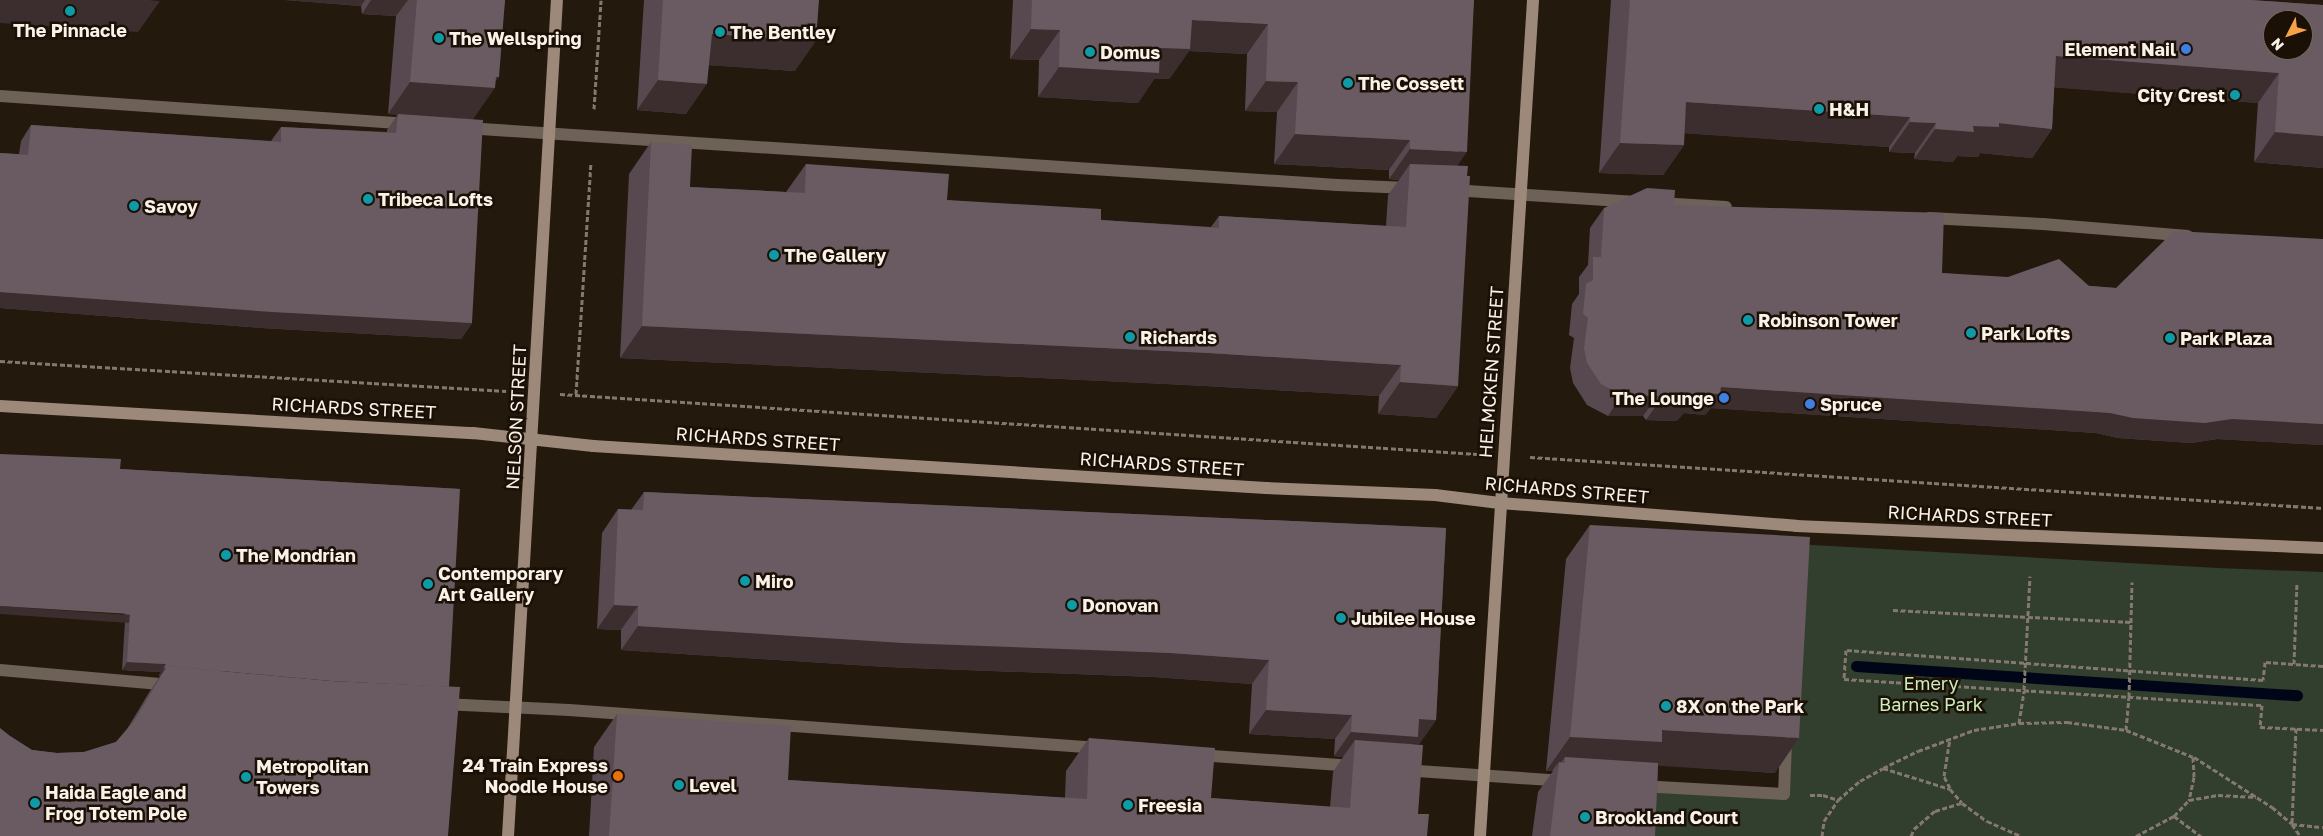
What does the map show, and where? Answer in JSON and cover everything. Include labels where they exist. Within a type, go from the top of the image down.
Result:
[{"type":"street","name":"NELSON STREET","points":[[508,836],[557,0]]},
{"type":"street","name":"HELMCKEN STREET","points":[[1480,836],[1533,0]]},
{"type":"street","name":"RICHARDS STREET","points":[[0,406],[473,433],[532,441],[1266,488],[1435,495],[1500,503],[1796,530],[2323,548]]},
{"type":"lane","points":[[0,96],[420,124]]},
{"type":"lane","points":[[450,126],[1337,185],[1740,208]]},
{"type":"lane","points":[[1915,218],[2043,224],[2198,237]]},
{"type":"lane","points":[[0,670],[187,687]]},
{"type":"lane","points":[[432,703],[515,707],[1108,749]]},
{"type":"lane","points":[[1631,785],[1784,794],[1787,728]]},
{"type":"lane","points":[[1186,754],[1370,767]]},
{"type":"lane","points":[[1390,769],[1576,781]]},
{"type":"path","points":[[593,116],[601,0]]},
{"type":"path","points":[[576,394],[591,158]]},
{"type":"path","name":"RICHARDS STREET","points":[[0,361],[503,391]]},
{"type":"path","name":"RICHARDS STREET","points":[[585,396],[1467,453]]},
{"type":"path","name":"RICHARDS STREET","points":[[1540,458],[2323,508]]},
{"type":"path","points":[[2019,723],[2024,690],[2030,576]]},
{"type":"path","points":[[2126,730],[2129,697],[2132,582]]},
{"type":"path","points":[[2294,664],[2297,582]]},
{"type":"path","points":[[1893,610],[2131,622]]},
{"type":"path","points":[[2323,666],[2264,662],[2263,680],[1846,650],[1844,679],[2262,705],[2260,727],[2323,730]]},
{"type":"path","points":[[1822,836],[1824,821],[1838,800],[1860,781],[1883,768],[1950,738],[1974,730],[2019,723],[2066,722],[2126,730],[2193,757],[2258,797],[2292,824],[2300,836]]},
{"type":"path","points":[[2292,824],[2296,728]]},
{"type":"path","points":[[1950,738],[1944,776],[1950,789],[1962,803],[1987,821],[2020,836]]},
{"type":"path","points":[[2136,836],[2174,816],[2189,800],[2194,777],[2193,757]]},
{"type":"path","points":[[1883,768],[1950,789]]},
{"type":"path","points":[[1784,794],[1823,796],[1838,800]]},
{"type":"path","points":[[2189,800],[2218,795],[2258,797]]},
{"type":"path","points":[[1911,836],[1914,829],[1935,811],[1962,803]]},
{"type":"path","points":[[2174,816],[2201,836]]},
{"type":"path","points":[[2292,824],[2323,827]]},
{"type":"green space","name":"Emery Barnes Park","points":[[1795,544],[2218,568],[2323,572],[2323,836],[1637,836],[1640,786],[1784,794]]},
{"type":"building","points":[[417,0],[505,0],[499,77],[496,77],[495,88],[410,82]]},
{"type":"building","points":[[663,0],[819,0],[816,41],[712,34],[707,84],[658,80]]},
{"type":"building","name":"The Cossett","points":[[1032,0],[1474,0],[1467,152],[1410,149],[1410,140],[1295,134],[1298,82],[1266,81],[1268,24],[1192,20],[1190,49],[1160,48],[1159,73],[1059,67],[1060,30],[1031,29]]},
{"type":"building","name":"H&H","points":[[1630,0],[2250,0],[2323,5],[2323,136],[2275,132],[2279,73],[2056,56],[2052,129],[1999,123],[1999,127],[1973,126],[1974,132],[1935,129],[1936,123],[1910,122],[1910,117],[1686,102],[1684,145],[1620,143]]},
{"type":"building","points":[[398,114],[483,120],[472,323],[272,312],[0,292],[0,153],[28,155],[31,125],[281,142],[281,127],[396,133]]},
{"type":"building","points":[[651,142],[692,145],[690,187],[805,193],[806,164],[949,174],[947,200],[1101,209],[1101,220],[1219,228],[1219,216],[1406,227],[1410,164],[1468,166],[1467,176],[1470,176],[1458,386],[1400,382],[1401,365],[1209,353],[642,326]]},
{"type":"building","points":[[1647,188],[1675,190],[1674,205],[1944,213],[1942,273],[2008,277],[2059,259],[2089,286],[2116,288],[2174,231],[2323,239],[2323,424],[2232,419],[2205,423],[2133,418],[2110,413],[1721,387],[1720,394],[1698,393],[1690,401],[1660,400],[1658,396],[1622,395],[1601,384],[1587,363],[1584,348],[1588,318],[1583,314],[1586,284],[1593,280],[1593,257],[1601,257],[1604,208]]},
{"type":"building","name":"The Mondrian","points":[[0,454],[121,459],[120,469],[460,489],[449,687],[331,681],[167,666],[164,668],[166,664],[127,662],[130,614],[0,606]]},
{"type":"building","points":[[644,492],[1446,528],[1436,720],[1419,719],[1418,737],[1351,732],[1352,715],[1266,710],[1269,660],[1171,653],[903,643],[638,626],[638,606],[614,605],[618,509],[643,510]]},
{"type":"building","name":"8X on the Park","points":[[1590,525],[1810,537],[1799,738],[1662,730],[1662,742],[1570,737]]},
{"type":"building","name":"Metropolitan Towers","points":[[167,666],[331,681],[460,687],[448,836],[0,836],[0,728],[32,750],[57,753],[84,752],[116,742],[134,721]]},
{"type":"building","points":[[617,714],[791,726],[788,780],[1087,799],[1089,738],[1215,748],[1211,798],[1350,808],[1355,740],[1423,745],[1418,814],[1429,814],[1427,836],[609,836]]},
{"type":"building","points":[[1565,757],[1658,763],[1655,836],[1550,836],[1559,762],[1565,763]]},
{"type":"waterway","points":[[1856,666],[2297,695]]},
{"type":"place","name":"The Pinnacle","points":[[70,11]]},
{"type":"place","name":"The Bentley","points":[[720,32]]},
{"type":"place","name":"The Wellspring","points":[[439,38]]},
{"type":"place","name":"Element Nail","points":[[2186,49]]},
{"type":"place","name":"Domus","points":[[1090,52]]},
{"type":"place","name":"The Cossett","points":[[1348,83]]},
{"type":"place","name":"City Crest","points":[[2235,95]]},
{"type":"place","name":"H&H","points":[[1819,109]]},
{"type":"place","name":"Tribeca Lofts","points":[[368,199]]},
{"type":"place","name":"Savoy","points":[[134,206]]},
{"type":"place","name":"The Gallery","points":[[774,255]]},
{"type":"place","name":"Robinson Tower","points":[[1748,320]]},
{"type":"place","name":"Park Lofts","points":[[1971,333]]},
{"type":"place","name":"Richards","points":[[1130,337]]},
{"type":"place","name":"Park Plaza","points":[[2170,338]]},
{"type":"place","name":"The Lounge","points":[[1724,398]]},
{"type":"place","name":"Spruce","points":[[1810,404]]},
{"type":"place","name":"The Mondrian","points":[[226,555]]},
{"type":"place","name":"Miro","points":[[745,581]]},
{"type":"place","name":"Contemporary Art Gallery","points":[[428,584]]},
{"type":"place","name":"Donovan","points":[[1072,605]]},
{"type":"place","name":"Jubilee House","points":[[1341,618]]},
{"type":"place","name":"8X on the Park","points":[[1666,706]]},
{"type":"place","name":"24 Train Express Noodle House","points":[[618,776]]},
{"type":"place","name":"Metropolitan Towers","points":[[246,777]]},
{"type":"place","name":"Level","points":[[679,785]]},
{"type":"place","name":"Haida Eagle and Frog Totem Pole","points":[[35,803]]},
{"type":"place","name":"Freesia","points":[[1128,805]]},
{"type":"place","name":"Brookland Court","points":[[1585,817]]}]
